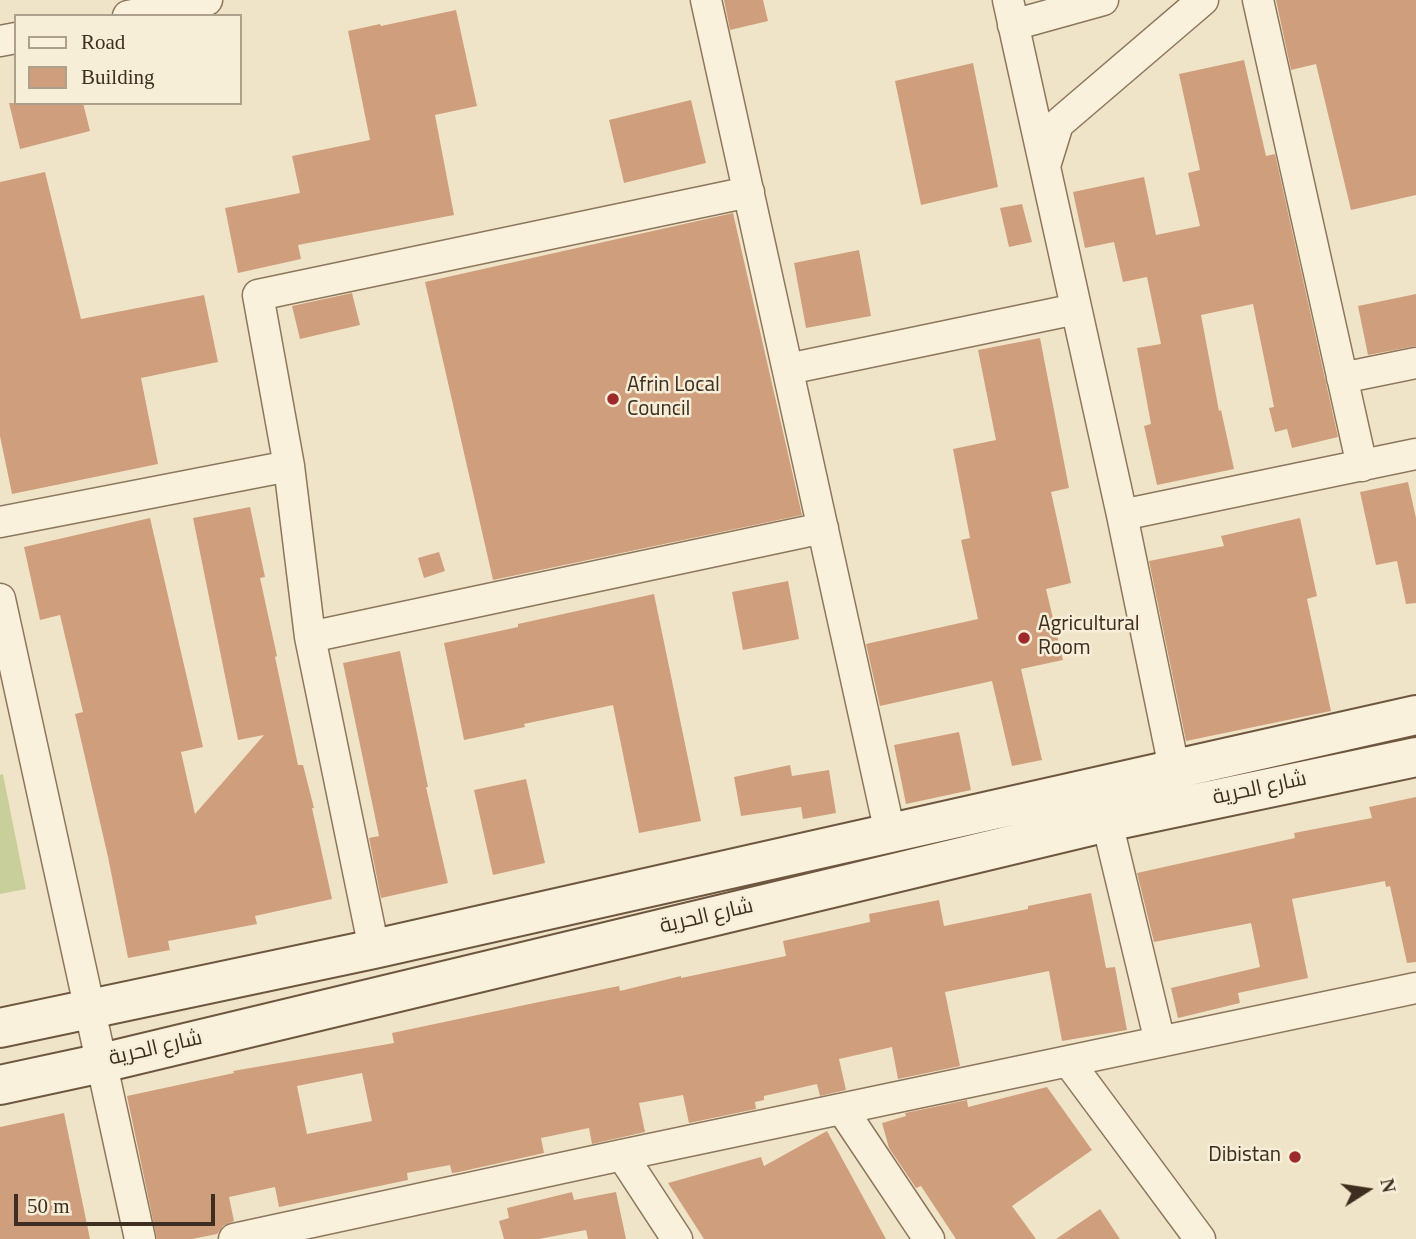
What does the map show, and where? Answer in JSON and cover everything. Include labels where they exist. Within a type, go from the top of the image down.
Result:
[{"type":"main road","name":"شارع الحرية","points":[[0,1028],[373,949],[1416,715]]},
{"type":"main road","points":[[1337,733],[1345,772]]},
{"type":"main road","name":"شارع الحرية","points":[[0,1085],[102,1063],[1107,822],[1416,757]]},
{"type":"main road","points":[[1001,808],[1009,845]]},
{"type":"street","points":[[138,14],[207,0]]},
{"type":"street","points":[[706,0],[890,833]]},
{"type":"street","points":[[1103,0],[1010,12],[1122,515],[1174,768]]},
{"type":"street","points":[[1045,166],[1058,124],[1203,0]]},
{"type":"street","points":[[1258,0],[1362,466]]},
{"type":"street","points":[[373,949],[310,637],[289,466],[258,295],[749,192]]},
{"type":"street","points":[[788,369],[1076,309]]},
{"type":"street","points":[[1342,378],[1416,363]]},
{"type":"street","points":[[1122,515],[1416,454]]},
{"type":"street","points":[[0,522],[289,466]]},
{"type":"street","points":[[310,637],[823,528]]},
{"type":"street","points":[[0,599],[140,1239]]},
{"type":"street","points":[[1107,822],[1160,1042]]},
{"type":"street","points":[[234,1239],[338,1228],[622,1155],[1416,988]]},
{"type":"street","points":[[1068,1062],[1200,1239]]},
{"type":"street","points":[[842,1109],[929,1239]]},
{"type":"street","points":[[622,1155],[677,1239]]},
{"type":"green space","points":[[3,774],[26,889],[0,894],[0,775]]},
{"type":"building","points":[[724,0],[763,0],[768,21],[730,30]]},
{"type":"building","points":[[1276,0],[1416,0],[1416,195],[1351,210],[1316,64],[1291,70]]},
{"type":"building","points":[[456,10],[477,106],[435,115],[454,215],[298,245],[301,259],[238,273],[225,208],[300,193],[292,156],[370,140],[348,31]]},
{"type":"building","points":[[1244,60],[1266,156],[1275,154],[1338,437],[1292,448],[1287,429],[1275,432],[1269,408],[1274,407],[1253,304],[1201,315],[1219,411],[1221,410],[1234,469],[1157,485],[1144,426],[1151,424],[1137,348],[1161,344],[1147,277],[1123,282],[1114,242],[1085,248],[1073,192],[1144,177],[1156,235],[1200,226],[1188,173],[1200,170],[1179,74]]},
{"type":"building","points":[[973,63],[998,187],[921,205],[895,81]]},
{"type":"building","points":[[691,100],[706,163],[624,183],[609,120]]},
{"type":"building","points":[[9,103],[84,105],[90,131],[20,149]]},
{"type":"building","points":[[45,172],[81,319],[204,295],[218,362],[141,378],[158,464],[12,494],[0,436],[0,182]]},
{"type":"building","points":[[1022,204],[1032,242],[1009,247],[1000,208]]},
{"type":"building","name":"Afrin Local Council","points":[[733,213],[802,515],[493,580],[425,282]]},
{"type":"building","points":[[859,250],[871,316],[806,328],[794,263]]},
{"type":"building","points":[[352,293],[360,325],[300,339],[292,306]]},
{"type":"building","points":[[1416,294],[1416,346],[1368,355],[1358,306]]},
{"type":"building","points":[[1040,338],[1069,488],[1051,492],[1071,583],[1046,589],[1063,660],[1021,669],[1042,760],[1012,766],[992,681],[880,706],[866,644],[978,619],[961,540],[970,538],[953,449],[996,440],[978,350]]},
{"type":"building","points":[[1408,482],[1416,518],[1416,603],[1406,604],[1397,561],[1376,565],[1360,492]]},
{"type":"building","points":[[250,507],[265,577],[260,578],[277,656],[275,657],[298,765],[303,765],[314,808],[332,899],[255,916],[257,924],[168,941],[170,950],[128,958],[75,714],[83,712],[60,615],[40,620],[24,547],[150,518],[203,747],[181,752],[195,814],[264,735],[238,740],[193,518]]},
{"type":"building","points":[[1300,518],[1317,596],[1307,599],[1331,711],[1186,741],[1149,561],[1224,546],[1221,536]]},
{"type":"building","points":[[439,552],[445,571],[424,578],[418,558]]},
{"type":"building","points":[[788,581],[799,639],[743,650],[732,592]]},
{"type":"building","points":[[654,594],[701,821],[639,833],[613,705],[464,740],[444,643]]},
{"type":"building","points":[[400,651],[448,883],[381,898],[369,838],[379,836],[343,663]]},
{"type":"building","points":[[959,732],[971,790],[906,804],[894,745]]},
{"type":"building","points":[[790,765],[792,776],[829,770],[836,813],[803,819],[801,807],[741,816],[734,777]]},
{"type":"building","points":[[526,779],[545,863],[493,875],[474,790]]},
{"type":"building","points":[[1416,797],[1416,962],[1407,963],[1390,886],[1386,887],[1385,881],[1292,899],[1308,978],[1238,993],[1240,1003],[1178,1018],[1171,988],[1260,967],[1251,923],[1154,942],[1137,873],[1295,838],[1294,833],[1372,818],[1369,807]]},
{"type":"building","points":[[1091,893],[1106,968],[1115,967],[1127,1030],[1062,1041],[1049,971],[945,992],[960,1066],[898,1079],[892,1047],[839,1059],[846,1090],[820,1096],[817,1084],[764,1096],[764,1100],[755,1102],[756,1109],[689,1123],[683,1095],[639,1103],[645,1132],[592,1144],[589,1128],[541,1138],[544,1153],[459,1172],[452,1173],[450,1165],[407,1173],[408,1180],[279,1207],[275,1187],[229,1197],[234,1221],[223,1226],[217,1234],[192,1239],[157,1239],[127,1096],[234,1073],[233,1071],[394,1043],[392,1033],[619,986],[620,991],[786,956],[783,941],[870,922],[869,914],[939,900],[944,926],[1028,909],[1028,906]],"holes":[[[362,1073],[372,1121],[307,1134],[297,1086]]]},
{"type":"building","points":[[1047,1087],[1092,1150],[1012,1206],[1036,1239],[956,1239],[921,1186],[916,1188],[889,1148],[882,1123],[906,1116],[905,1113],[967,1100],[968,1107]]},
{"type":"building","points":[[64,1113],[90,1239],[0,1239],[0,1127]]},
{"type":"building","points":[[827,1131],[886,1239],[704,1239],[668,1183],[761,1157],[764,1166]]},
{"type":"building","points":[[572,1192],[574,1200],[616,1192],[626,1239],[588,1239],[586,1230],[539,1239],[504,1239],[499,1221],[509,1218],[507,1208]]},
{"type":"building","points":[[1100,1209],[1120,1239],[1056,1239]]},
{"type":"place","name":"Afrin Local Council","points":[[613,399]]},
{"type":"place","name":"Agricultural Room","points":[[1024,638]]},
{"type":"place","name":"Dibistan","points":[[1295,1157]]}]
